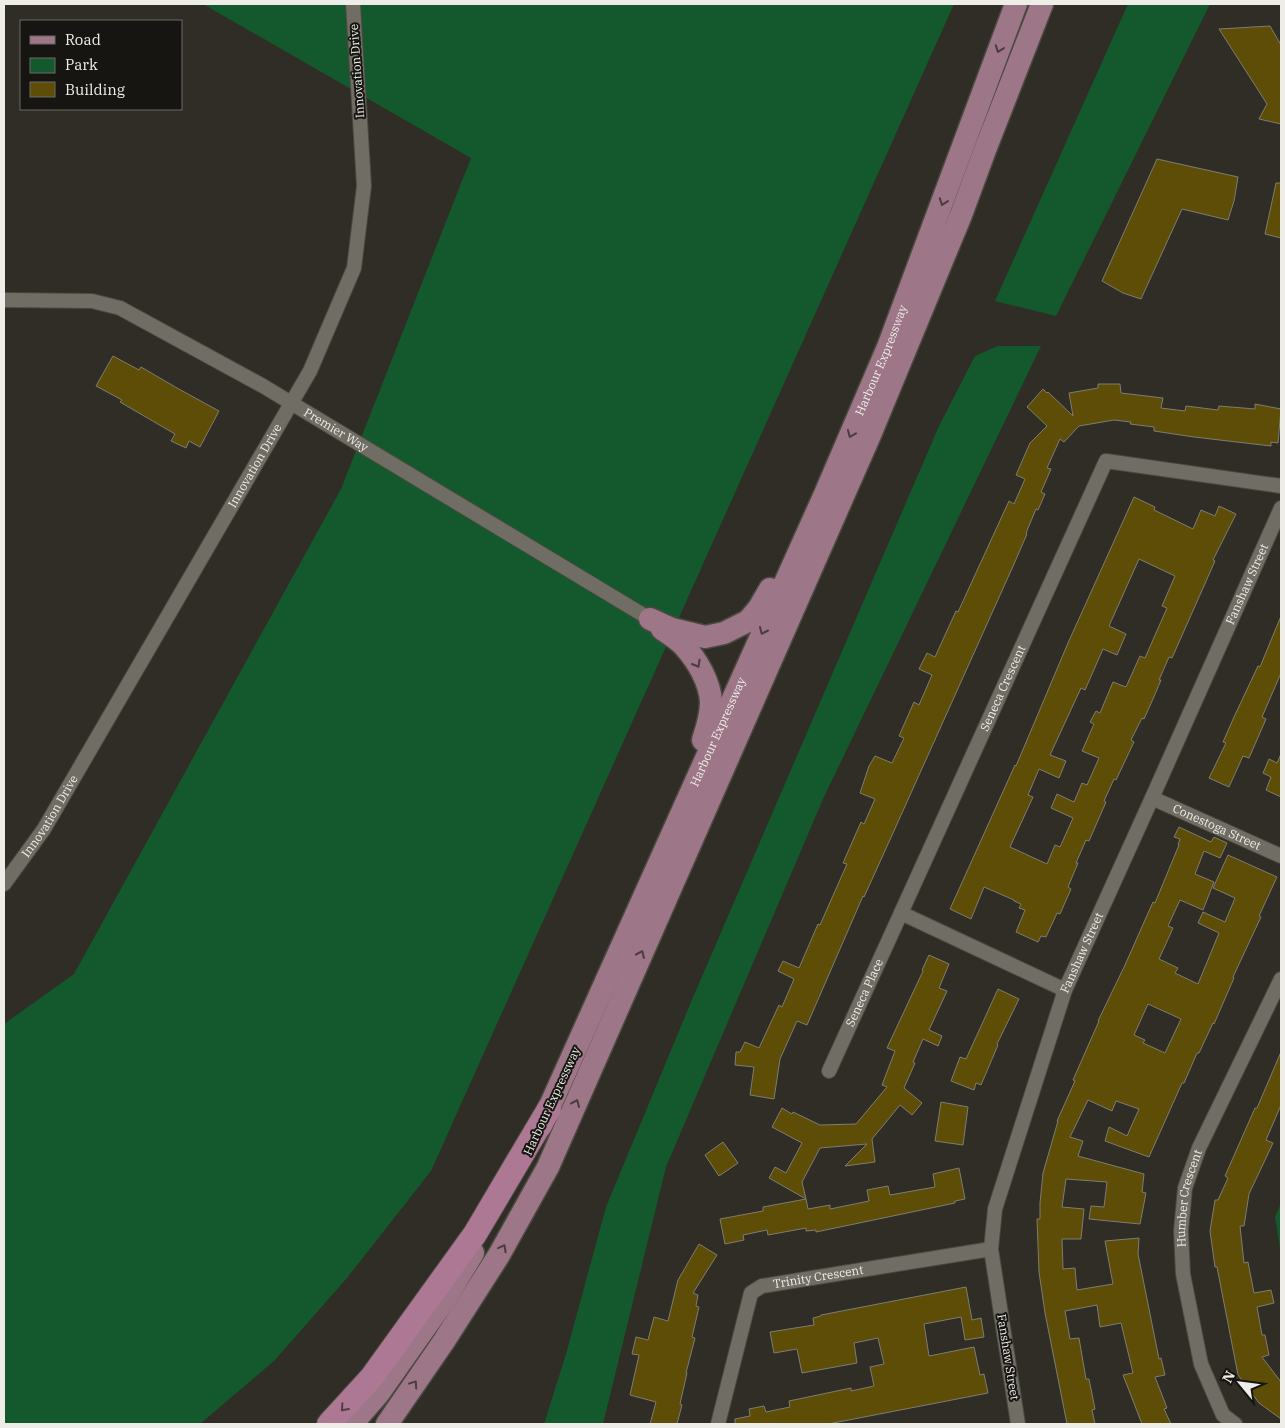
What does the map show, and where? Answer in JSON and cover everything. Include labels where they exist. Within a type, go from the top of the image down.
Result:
[{"type":"highway","points":[[329,1424],[372,1377],[475,1234],[549,1109]]},
{"type":"main road","name":"Harbour Expressway","points":[[352,1424],[378,1393],[444,1301],[506,1197],[549,1109],[825,494],[888,347],[1016,4]]},
{"type":"main road","name":"Harbour Expressway","points":[[386,1424],[444,1341],[499,1255],[548,1167],[870,435],[961,215],[984,150],[1042,4]]},
{"type":"main road","points":[[984,150],[1059,4]]},
{"type":"main road","points":[[650,619],[672,629],[705,637],[724,633],[748,620],[759,608],[825,494]]},
{"type":"main road","points":[[650,619],[683,645],[694,658],[706,681],[711,701],[709,720],[671,836]]},
{"type":"street","name":"Innovation Drive","points":[[4,884],[44,829],[310,371],[354,268],[364,186],[353,4]]},
{"type":"street","name":"Premier Way","points":[[4,300],[92,301],[120,308],[263,386],[650,619]]},
{"type":"street","name":"Seneca Crescent","points":[[901,914],[1106,461],[1281,486]]},
{"type":"street","name":"Fanshaw Street","points":[[1018,1424],[991,1249],[995,1208],[1065,990],[1281,508]]},
{"type":"street","name":"Conestoga Street","points":[[1152,798],[1281,856]]},
{"type":"street","points":[[901,914],[1065,990]]},
{"type":"street","name":"Seneca Place","points":[[829,1071],[901,914]]},
{"type":"street","name":"Humber Crescent","points":[[1235,1424],[1223,1415],[1201,1364],[1183,1274],[1181,1230],[1185,1188],[1198,1148],[1281,979]]},
{"type":"street","name":"Trinity Crescent","points":[[718,1424],[751,1293],[762,1286],[991,1249]]},
{"type":"green space","points":[[203,4],[954,4],[431,1171],[347,1278],[274,1361],[200,1424],[4,1424],[4,1024],[74,974],[341,489],[471,158]]},
{"type":"green space","points":[[1128,4],[1210,4],[1056,316],[995,301]]},
{"type":"green space","points":[[998,346],[1041,346],[823,799],[666,1167],[603,1424],[544,1424],[566,1354],[606,1207],[691,1002],[939,426],[975,356]]},
{"type":"green space","points":[[1281,1203],[1281,1255],[1275,1217]]},
{"type":"building","points":[[1270,26],[1281,45],[1281,124],[1259,119],[1267,104],[1219,29]]},
{"type":"building","points":[[1157,159],[1238,177],[1234,201],[1228,220],[1182,209],[1141,299],[1123,293],[1102,281]]},
{"type":"building","points":[[1276,183],[1281,183],[1281,238],[1265,234]]},
{"type":"building","points":[[113,356],[139,370],[141,367],[219,411],[200,447],[189,441],[186,448],[171,441],[175,434],[120,402],[122,400],[96,386]]},
{"type":"building","points":[[1098,384],[1120,384],[1121,393],[1163,398],[1161,408],[1185,411],[1186,406],[1218,410],[1219,406],[1255,409],[1255,404],[1281,409],[1278,443],[1271,442],[1271,446],[1194,437],[1154,431],[1154,427],[1114,420],[1079,426],[1064,442],[1060,439],[1047,468],[1051,469],[1041,492],[1045,494],[1038,510],[1036,509],[1014,564],[863,896],[807,1025],[797,1021],[780,1059],[774,1099],[750,1095],[754,1067],[735,1065],[736,1052],[740,1052],[745,1042],[759,1048],[779,1005],[782,1007],[794,979],[778,971],[783,961],[799,968],[847,864],[843,863],[861,822],[864,824],[875,799],[860,793],[869,766],[875,756],[892,763],[904,738],[899,736],[914,702],[919,705],[932,675],[919,669],[927,653],[935,657],[1009,501],[1014,504],[1025,479],[1016,475],[1030,443],[1047,426],[1027,407],[1043,389],[1073,416],[1069,393],[1098,388]]},
{"type":"building","points":[[1134,497],[1155,507],[1154,510],[1193,529],[1201,510],[1215,516],[1219,506],[1236,514],[1213,560],[1215,561],[1172,658],[1169,657],[1144,719],[1142,718],[1131,740],[1134,742],[1104,801],[1106,802],[1089,841],[1086,840],[1068,887],[1071,889],[1060,914],[1057,913],[1046,937],[1041,936],[1038,942],[1016,932],[1025,910],[1019,908],[1021,904],[984,887],[971,919],[950,909],[1016,766],[1068,643]],"holes":[[[1139,559],[1175,576],[1162,606],[1167,608],[1145,658],[1140,656],[1126,687],[1113,682],[1100,713],[1096,711],[1090,722],[1094,724],[1082,751],[1099,758],[1087,785],[1082,783],[1074,802],[1057,794],[1051,808],[1073,818],[1060,847],[1055,845],[1047,864],[1010,847],[1033,797],[1028,795],[1039,769],[1059,778],[1066,761],[1050,755],[1081,688],[1085,690],[1103,649],[1117,655],[1126,634],[1109,626]]]},
{"type":"building","points":[[1281,616],[1281,673],[1262,717],[1266,719],[1249,758],[1243,756],[1229,787],[1209,778],[1226,743],[1223,742],[1234,717],[1258,666],[1260,667]]},
{"type":"building","points":[[1281,754],[1281,797],[1266,790],[1271,777],[1263,773],[1269,759],[1277,763]]},
{"type":"building","points":[[1179,827],[1211,842],[1214,837],[1227,843],[1220,858],[1204,851],[1195,874],[1214,882],[1203,910],[1180,900],[1168,926],[1173,928],[1159,959],[1178,968],[1175,973],[1198,984],[1219,933],[1198,923],[1203,912],[1225,922],[1235,898],[1213,888],[1228,855],[1277,877],[1214,1024],[1199,1053],[1197,1053],[1184,1083],[1182,1083],[1149,1157],[1105,1141],[1109,1127],[1127,1136],[1139,1109],[1116,1101],[1112,1111],[1088,1100],[1070,1137],[1083,1141],[1078,1156],[1144,1174],[1142,1192],[1146,1193],[1140,1224],[1089,1219],[1091,1206],[1104,1207],[1107,1182],[1066,1179],[1062,1207],[1084,1209],[1081,1239],[1062,1239],[1063,1269],[1075,1268],[1077,1290],[1113,1284],[1105,1241],[1139,1238],[1138,1254],[1159,1359],[1161,1358],[1165,1375],[1155,1377],[1167,1408],[1164,1409],[1171,1424],[1142,1424],[1123,1375],[1133,1373],[1121,1323],[1100,1327],[1097,1305],[1065,1311],[1070,1339],[1079,1338],[1086,1379],[1089,1379],[1095,1409],[1092,1410],[1095,1424],[1067,1424],[1045,1313],[1039,1272],[1037,1219],[1040,1219],[1043,1173],[1057,1121],[1075,1081],[1073,1080],[1153,902],[1155,903],[1179,845],[1180,839],[1174,837]],"holes":[[[1148,1004],[1181,1019],[1165,1053],[1143,1043],[1145,1040],[1134,1035]]]},
{"type":"building","points":[[929,955],[949,964],[939,988],[947,991],[929,1030],[942,1036],[938,1046],[923,1039],[904,1088],[922,1103],[912,1115],[900,1105],[872,1139],[875,1162],[845,1166],[867,1144],[820,1148],[802,1182],[806,1199],[769,1178],[775,1167],[786,1173],[802,1143],[772,1127],[782,1108],[820,1125],[856,1124],[887,1087],[882,1085],[895,1051],[887,1048]]},
{"type":"building","points":[[998,989],[1019,999],[997,1044],[981,1085],[976,1083],[974,1090],[951,1081],[960,1057],[966,1059]]},
{"type":"building","points":[[1281,1052],[1281,1105],[1266,1140],[1273,1143],[1249,1194],[1244,1226],[1240,1226],[1244,1263],[1248,1262],[1254,1293],[1271,1290],[1274,1303],[1257,1307],[1262,1335],[1265,1335],[1269,1355],[1262,1357],[1281,1382],[1281,1419],[1259,1403],[1238,1375],[1217,1267],[1215,1267],[1210,1231],[1215,1200],[1218,1200],[1228,1178],[1225,1176]]},
{"type":"building","points":[[941,1102],[968,1107],[963,1145],[935,1141]]},
{"type":"building","points":[[723,1142],[738,1163],[719,1176],[705,1155]]},
{"type":"building","points":[[959,1168],[965,1199],[955,1201],[955,1203],[816,1232],[816,1230],[806,1231],[806,1228],[768,1235],[767,1230],[743,1235],[744,1240],[725,1244],[720,1219],[763,1211],[763,1207],[806,1199],[808,1209],[830,1205],[830,1209],[869,1201],[867,1190],[888,1186],[890,1195],[935,1187],[933,1174]]},
{"type":"building","points":[[699,1244],[717,1255],[693,1293],[698,1295],[696,1306],[699,1307],[692,1337],[695,1338],[686,1373],[680,1404],[682,1405],[677,1424],[650,1424],[656,1402],[630,1395],[639,1355],[632,1354],[636,1337],[648,1340],[654,1317],[668,1321],[678,1280]]},
{"type":"building","points":[[966,1287],[972,1320],[981,1318],[984,1337],[965,1340],[961,1317],[924,1324],[929,1356],[974,1347],[980,1375],[984,1374],[988,1393],[828,1424],[735,1424],[735,1419],[750,1416],[749,1409],[764,1406],[766,1412],[790,1407],[789,1401],[851,1388],[851,1391],[874,1386],[870,1367],[884,1364],[878,1338],[854,1343],[857,1363],[802,1373],[797,1349],[774,1353],[770,1332],[814,1325],[813,1318],[821,1315]]}]
